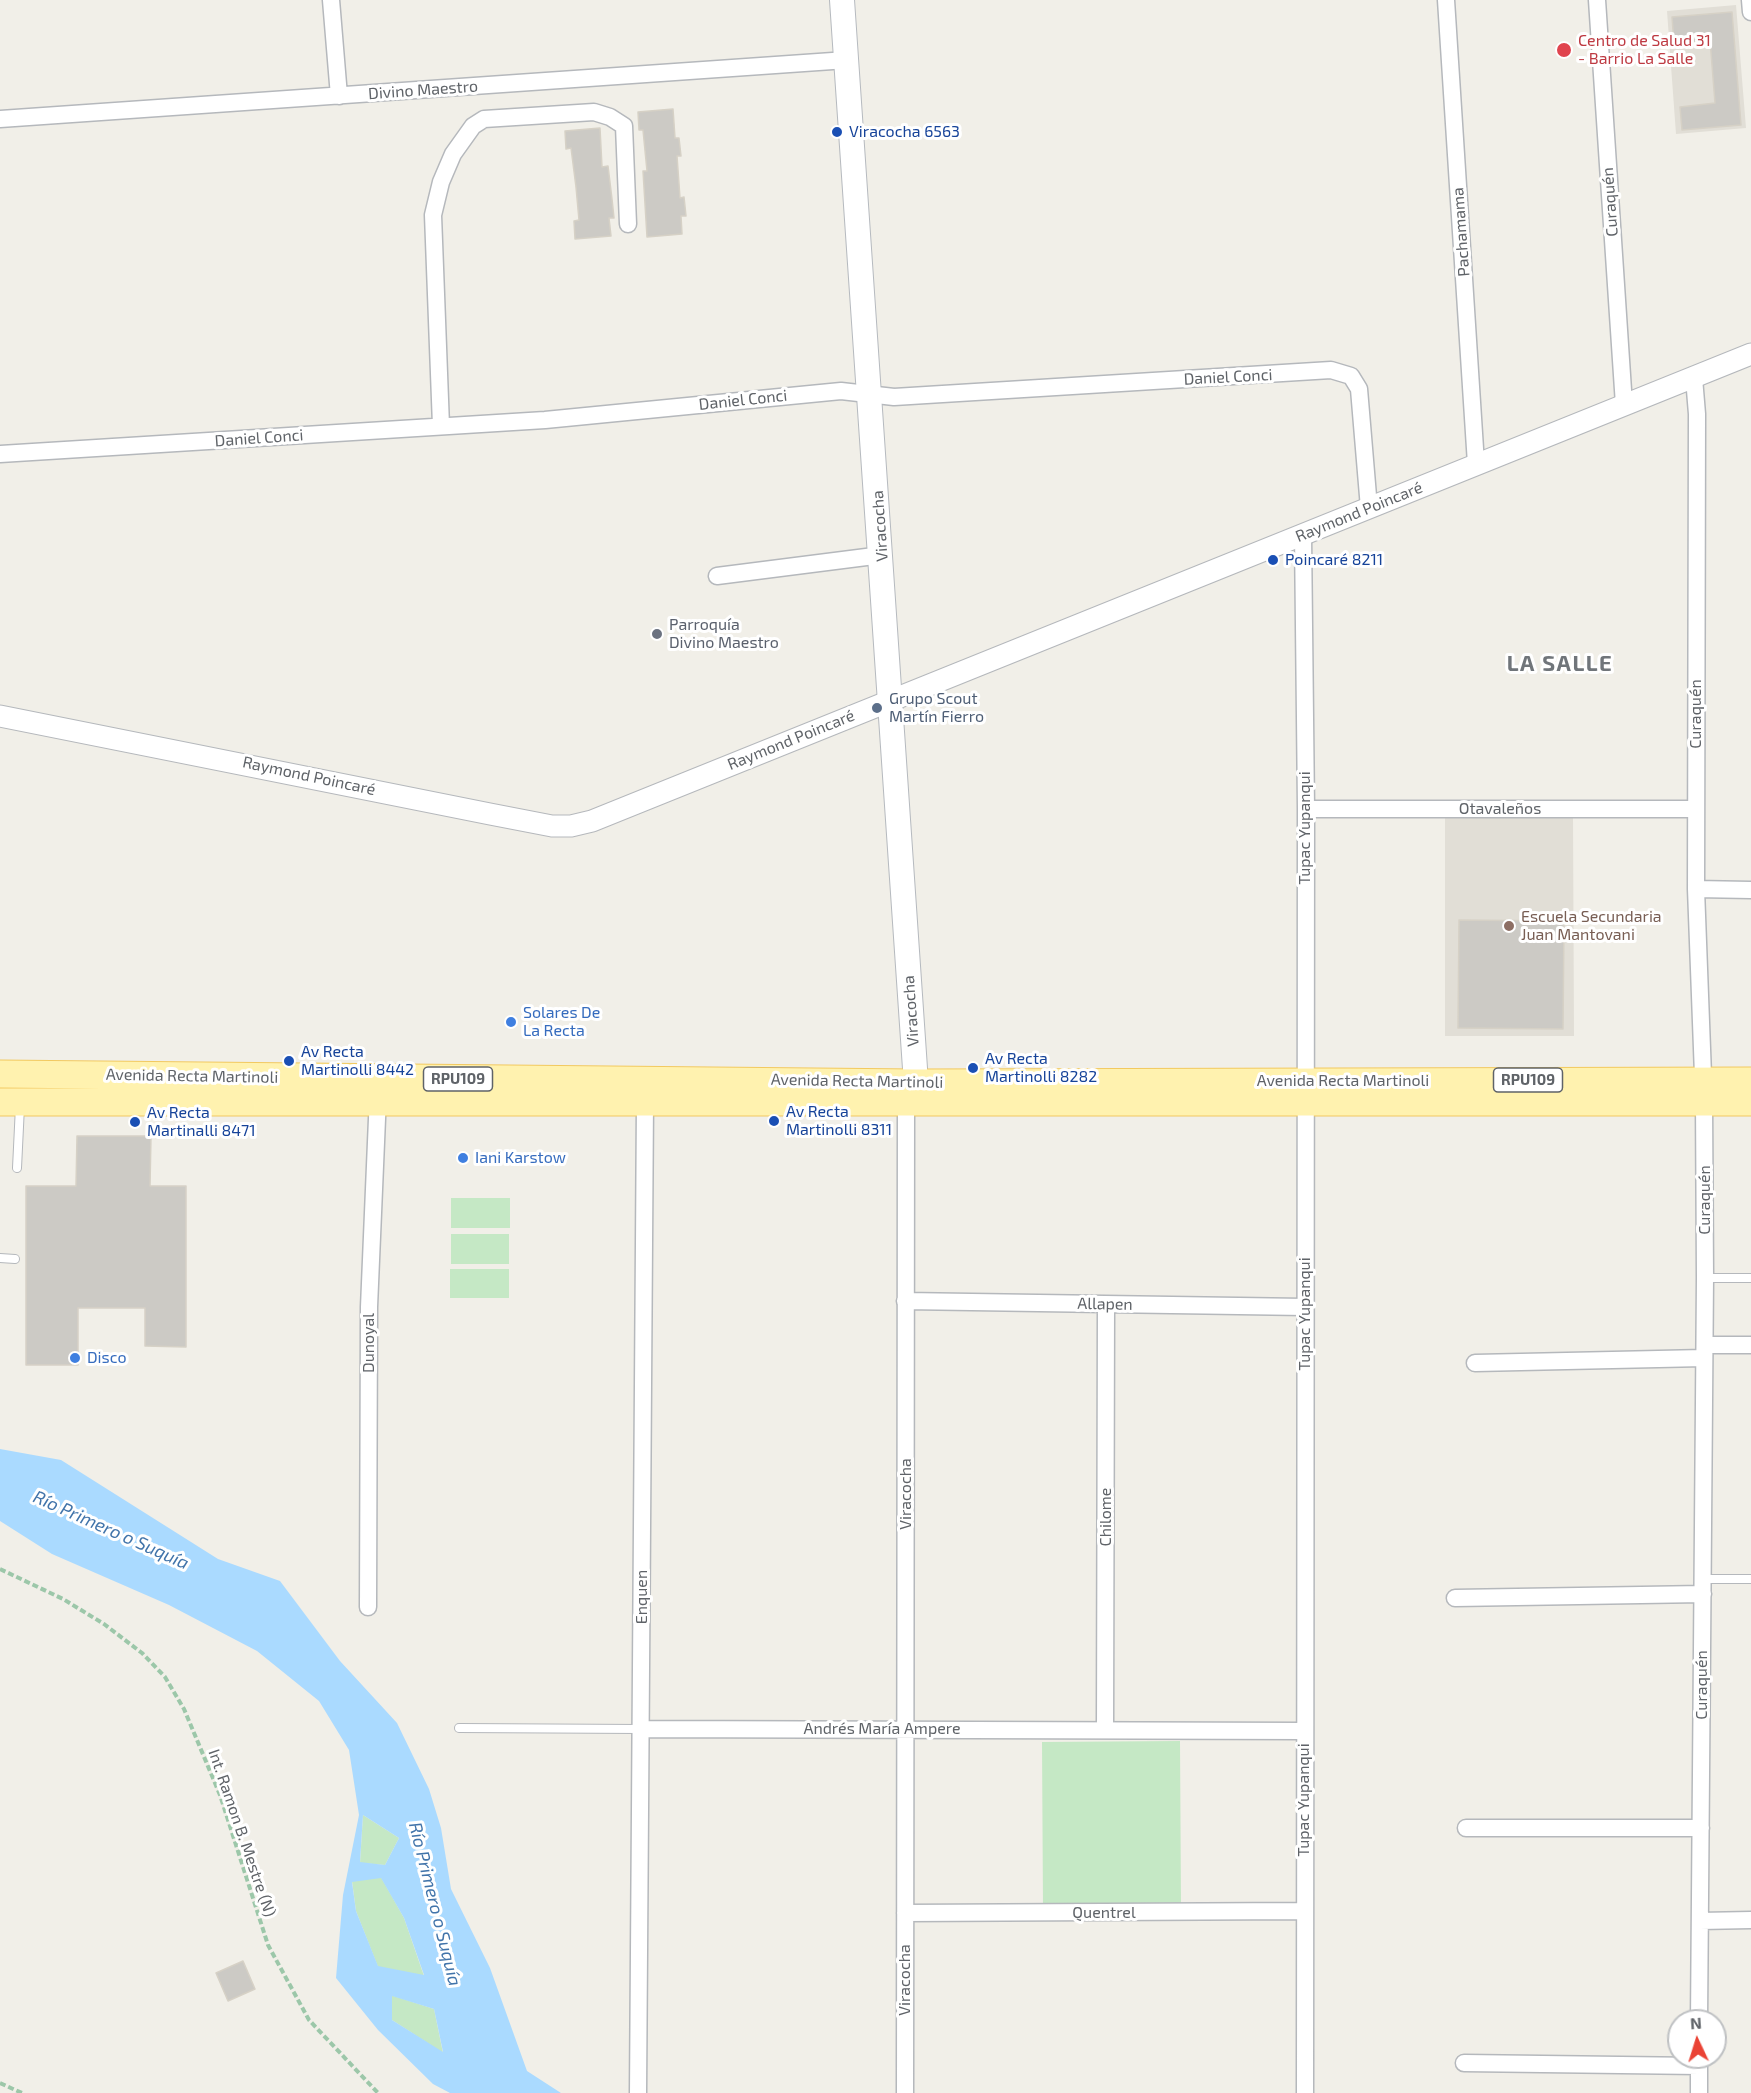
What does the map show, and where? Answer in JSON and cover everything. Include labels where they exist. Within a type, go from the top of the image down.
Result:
[{"type":"main road","name":"Viracocha","points":[[842,0],[882,555],[911,1093]]},
{"type":"main road","name":"Avenida Recta Martinoli","points":[[0,1074],[97,1075],[645,1101],[911,1093]]},
{"type":"main road","points":[[0,1085],[61,1085],[97,1075]]},
{"type":"main road","name":"Avenida Recta Martinoli","points":[[1703,1092],[1751,1081]]},
{"type":"main road","name":"Avenida Recta Martinoli","points":[[10,1102],[378,1089],[911,1093],[1703,1092],[1751,1102]]},
{"type":"street","points":[[331,0],[339,96]]},
{"type":"street","name":"Pachamama","points":[[1446,0],[1476,464]]},
{"type":"street","name":"Curaquén","points":[[1597,0],[1624,405]]},
{"type":"street","points":[[1750,0],[1751,12]]},
{"type":"street","name":"Divino Maestro","points":[[0,119],[847,60]]},
{"type":"street","points":[[441,426],[433,215],[441,182],[453,154],[473,126],[484,119],[594,112],[610,117],[624,126],[628,224]]},
{"type":"street","name":"Raymond Poincaré","points":[[0,716],[511,818],[571,826],[592,821],[1751,354]]},
{"type":"street","name":"Daniel Conci","points":[[0,454],[545,420],[841,391],[894,397],[1331,370],[1344,372],[1351,376],[1359,389],[1369,508]]},
{"type":"street","name":"Curaquén","points":[[1694,378],[1697,414],[1695,809],[1703,1092],[1705,1278],[1700,2009]]},
{"type":"street","name":"Tupac Yupanqui","points":[[1303,535],[1306,809],[1303,1911],[1305,2093]]},
{"type":"street","points":[[717,576],[882,555]]},
{"type":"street","name":"Otavaleños","points":[[1306,809],[1695,809]]},
{"type":"street","points":[[1696,889],[1751,890]]},
{"type":"street","name":"Dunoyal","points":[[369,1607],[369,1307],[378,1089]]},
{"type":"street","name":"Viracocha","points":[[905,2093],[905,1301],[911,1093]]},
{"type":"street","name":"Enquen","points":[[638,2093],[645,1101]]},
{"type":"street","name":"Allapen","points":[[905,1301],[1305,1307]]},
{"type":"street","name":"Chilome","points":[[1105,1729],[1106,1305]]},
{"type":"street","points":[[1475,1363],[1704,1351],[1751,1345]]},
{"type":"street","points":[[1455,1598],[1703,1586]]},
{"type":"street","name":"Andrés María Ampere","points":[[641,1729],[1304,1731]]},
{"type":"street","points":[[1466,1828],[1701,1827]]},
{"type":"street","name":"Quentrel","points":[[905,1913],[1303,1911]]},
{"type":"street","points":[[1700,1921],[1751,1920]]},
{"type":"street","points":[[1464,2063],[1667,2061]]},
{"type":"street","points":[[1699,2069],[1699,2093]]},
{"type":"lane","points":[[10,1102],[16,1168]]},
{"type":"lane","points":[[0,1258],[15,1259]]},
{"type":"lane","points":[[1705,1278],[1751,1278]]},
{"type":"lane","points":[[1703,1586],[1751,1579]]},
{"type":"lane","name":"Andrés María Ampere","points":[[459,1728],[641,1729]]},
{"type":"path","name":"Int. Ramon B. Mestre (N)","points":[[0,1569],[63,1599],[104,1624],[142,1653],[165,1677],[184,1710],[220,1795],[268,1945],[309,2020],[378,2093]]},
{"type":"path","points":[[0,2083],[22,2093]]},
{"type":"shaded area","points":[[1736,5],[1746,128],[1676,134],[1667,11]]},
{"type":"shaded area","name":"Escuela Secundaria Juan Mantovani","points":[[1445,816],[1573,816],[1574,1036],[1445,1036]]},
{"type":"green space","points":[[451,1198],[510,1198],[510,1228],[451,1228]]},
{"type":"green space","points":[[451,1234],[509,1234],[509,1264],[451,1264]]},
{"type":"green space","points":[[450,1269],[509,1269],[509,1298],[450,1298]]},
{"type":"green space","points":[[1180,1741],[1181,1906],[1043,1908],[1042,1742]]},
{"type":"green space","points":[[363,1815],[399,1838],[385,1865],[360,1863]]},
{"type":"green space","points":[[381,1877],[404,1918],[424,1976],[378,1967],[356,1911],[352,1881]]},
{"type":"green space","points":[[391,1995],[434,2009],[443,2053],[392,2020]]},
{"type":"water","name":"Río Primero o Suquía","points":[[0,1449],[61,1460],[218,1559],[280,1581],[340,1661],[397,1723],[429,1789],[441,1828],[451,1889],[490,1968],[527,2071],[561,2093],[450,2093],[433,2084],[378,2030],[336,1978],[343,1895],[359,1815],[349,1750],[319,1701],[257,1651],[169,1605],[52,1554],[0,1521]],"holes":[[[363,1815],[399,1838],[385,1865],[360,1862]],[[381,1878],[404,1918],[424,1975],[378,1966],[356,1911],[352,1882]],[[392,1996],[434,2009],[443,2052],[392,2020]]]},
{"type":"building","points":[[1732,12],[1741,125],[1682,130],[1680,107],[1715,103],[1710,40],[1674,44],[1672,17]]},
{"type":"building","points":[[673,109],[675,138],[679,138],[681,156],[677,156],[680,198],[684,197],[686,216],[681,216],[682,234],[647,237],[643,171],[647,171],[643,130],[639,130],[638,112]]},
{"type":"building","points":[[600,128],[602,167],[608,166],[614,218],[609,218],[611,236],[575,239],[574,221],[579,220],[576,187],[571,148],[566,149],[565,131]]},
{"type":"building","points":[[1459,920],[1564,921],[1563,1029],[1458,1028]]},
{"type":"building","points":[[77,1136],[151,1136],[150,1186],[186,1186],[186,1347],[145,1346],[145,1308],[78,1308],[78,1365],[26,1365],[26,1186],[76,1186]]},
{"type":"building","points":[[243,1961],[255,1989],[228,2001],[216,1973]]},
{"type":"place","name":"Centro de Salud 31 - Barrio La Salle","points":[[1564,50]]},
{"type":"place","name":"Viracocha 6563","points":[[837,132]]},
{"type":"place","name":"Poincaré 8211","points":[[1273,560]]},
{"type":"place","name":"Parroquía Divino Maestro","points":[[657,634]]},
{"type":"place","name":"Grupo Scout Martín Fierro","points":[[877,708]]},
{"type":"place","name":"Escuela Secundaria Juan Mantovani","points":[[1509,926]]},
{"type":"place","name":"Solares De La Recta","points":[[511,1022]]},
{"type":"place","name":"Av Recta Martinolli 8442","points":[[289,1061]]},
{"type":"place","name":"Av Recta Martinolli 8282","points":[[973,1068]]},
{"type":"place","name":"Av Recta Martinolli 8311","points":[[774,1121]]},
{"type":"place","name":"Av Recta Martinalli 8471","points":[[135,1122]]},
{"type":"place","name":"Iani Karstow","points":[[463,1158]]},
{"type":"place","name":"Disco","points":[[75,1358]]},
{"type":"district","name":"LA SALLE","points":[[1560,664]]}]
